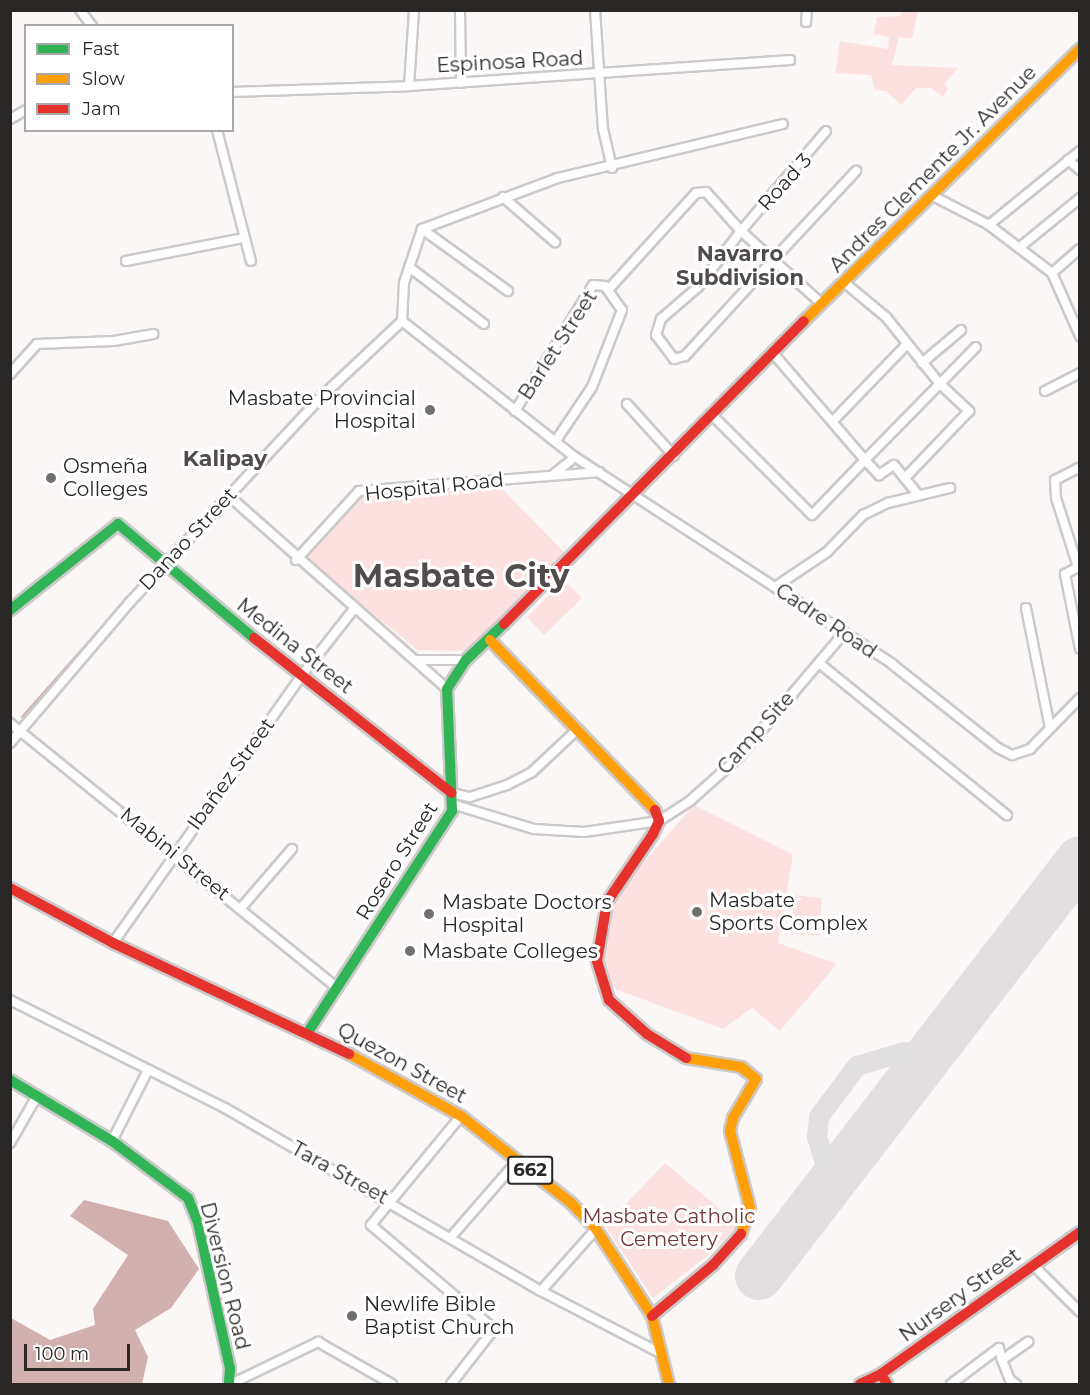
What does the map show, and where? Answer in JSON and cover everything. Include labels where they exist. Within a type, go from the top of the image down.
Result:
[{"type":"main road","name":"Andres Clemente Jr. Avenue","points":[[447,689],[466,660],[490,640],[714,416],[772,352],[821,303],[845,283],[1080,49]]},
{"type":"main road","name":"Medina Street","points":[[10,610],[118,524],[452,798]]},
{"type":"main road","points":[[490,640],[654,807],[659,821],[607,902],[597,961],[602,984],[609,1000],[647,1034],[688,1059],[741,1067],[756,1079],[733,1118],[730,1131],[750,1208],[744,1230],[713,1265],[652,1316]]},
{"type":"main road","name":"Rosero Street","points":[[308,1032],[446,822],[452,798],[447,689]]},
{"type":"main road","name":"Quezon Street","points":[[10,888],[113,943],[308,1032],[461,1116],[518,1161],[596,1229],[652,1316],[664,1355],[669,1384]]},
{"type":"main road","name":"Diversion Road","points":[[10,1080],[112,1141],[191,1202],[230,1368],[230,1384]]},
{"type":"main road","name":"Nursery Street","points":[[860,1384],[881,1374],[1033,1265],[1077,1237]]},
{"type":"main road","points":[[881,1374],[887,1384]]},
{"type":"street","points":[[80,10],[90,24]]},
{"type":"street","points":[[409,86],[414,10]]},
{"type":"street","points":[[460,10],[461,83]]},
{"type":"street","points":[[595,10],[603,129],[612,168]]},
{"type":"street","points":[[806,22],[807,10]]},
{"type":"street","name":"Espinosa Road","points":[[234,92],[409,86],[598,75],[790,60]]},
{"type":"street","points":[[10,119],[24,111]]},
{"type":"street","points":[[402,321],[409,267],[422,229],[558,178],[612,168],[783,124]]},
{"type":"street","name":"Road 3","points":[[772,260],[685,356],[674,359],[656,335],[657,326],[698,287],[741,231],[826,131]]},
{"type":"street","points":[[217,132],[250,261]]},
{"type":"street","points":[[989,225],[1080,151]]},
{"type":"street","points":[[1068,160],[1080,170]]},
{"type":"street","points":[[772,260],[856,171]]},
{"type":"street","points":[[608,290],[696,193],[706,192],[741,231],[821,303]]},
{"type":"street","points":[[931,195],[989,225],[1020,246],[1052,273],[1080,336]]},
{"type":"street","points":[[503,197],[555,242]]},
{"type":"street","points":[[1020,246],[1080,198]]},
{"type":"street","points":[[422,229],[508,291]]},
{"type":"street","points":[[126,261],[243,237]]},
{"type":"street","points":[[1052,273],[1080,249]]},
{"type":"street","points":[[409,267],[484,324]]},
{"type":"street","points":[[845,283],[886,317],[940,384],[969,411],[905,478]]},
{"type":"street","name":"Barlet Street","points":[[515,411],[593,285],[599,284],[608,290],[622,310],[592,387],[555,442]]},
{"type":"street","name":"Cadre Road","points":[[402,321],[575,457],[892,664],[1012,755],[1030,749],[1050,728]]},
{"type":"street","name":"Danao Street","points":[[10,743],[166,564],[319,399],[402,321]]},
{"type":"street","points":[[922,363],[961,330]]},
{"type":"street","points":[[10,374],[37,344],[114,341],[153,334]]},
{"type":"street","points":[[833,421],[907,344]]},
{"type":"street","points":[[714,416],[812,515],[976,347]]},
{"type":"street","points":[[772,352],[879,476],[894,465],[918,495]]},
{"type":"street","points":[[1046,391],[1080,373]]},
{"type":"street","points":[[627,404],[674,456]]},
{"type":"street","points":[[550,476],[575,457]]},
{"type":"street","points":[[1080,467],[1055,480],[1056,498],[1079,567],[1065,574],[1080,649]]},
{"type":"street","name":"Hospital Road","points":[[296,560],[359,491],[599,472]]},
{"type":"street","points":[[775,587],[827,552],[862,515],[918,495],[950,488]]},
{"type":"street","points":[[229,496],[296,560],[418,660],[447,689]]},
{"type":"street","points":[[1026,608],[1050,728]]},
{"type":"street","name":"Ibañez Street","points":[[113,943],[174,853],[302,675],[354,609]]},
{"type":"street","name":"Camp Site","points":[[659,821],[691,800],[738,758],[843,634]]},
{"type":"street","points":[[418,660],[466,660]]},
{"type":"street","points":[[819,663],[1007,815]]},
{"type":"street","points":[[1050,728],[1080,698]]},
{"type":"street","name":"Mabini Street","points":[[10,723],[174,853],[337,988]]},
{"type":"street","points":[[452,798],[470,797],[532,772],[578,729]]},
{"type":"street","points":[[466,808],[470,797]]},
{"type":"street","points":[[452,798],[466,808],[534,829],[584,832],[659,821]]},
{"type":"street","points":[[241,908],[292,849]]},
{"type":"street","name":"Tara Street","points":[[10,1000],[225,1108],[391,1201],[541,1291],[664,1355]]},
{"type":"street","points":[[112,1141],[148,1070]]},
{"type":"street","points":[[10,1143],[37,1096]]},
{"type":"street","points":[[451,1384],[494,1329],[371,1225],[461,1116]]},
{"type":"street","points":[[451,1237],[518,1161]]},
{"type":"street","points":[[541,1291],[596,1229]]},
{"type":"street","points":[[1033,1265],[1080,1312]]},
{"type":"street","points":[[230,1384],[318,1342],[392,1384]]},
{"type":"street","points":[[1002,1360],[1028,1342]]},
{"type":"street","points":[[951,1384],[999,1348],[1011,1383]]},
{"type":"green space","points":[[902,11],[918,11],[912,39],[899,37],[892,65],[958,68],[944,84],[948,88],[943,97],[931,88],[916,88],[901,105],[886,91],[875,90],[871,75],[835,73],[840,41],[888,49],[889,37],[874,34],[877,17],[900,16]]},
{"type":"green space","points":[[499,486],[566,554],[469,651],[418,650],[304,558],[361,496]]},
{"type":"green space","points":[[564,580],[582,598],[544,635],[527,617]]},
{"type":"green space","name":"Masbate Sports Complex","points":[[694,805],[793,855],[778,943],[837,964],[780,1031],[752,1008],[723,1029],[618,990],[607,982],[602,936],[621,888]]},
{"type":"green space","points":[[794,895],[822,898],[819,936],[791,933]]},
{"type":"green space","name":"Masbate Catholic Cemetery","points":[[665,1163],[739,1225],[707,1256],[653,1298],[605,1226]]},
{"type":"shaded area","points":[[84,1200],[168,1221],[199,1269],[171,1308],[135,1330],[148,1357],[142,1384],[11,1384],[11,1318],[50,1340],[95,1325],[93,1309],[128,1255],[70,1216]]},
{"type":"waterway","points":[[22,717],[159,562]]},
{"type":"taxiway","points":[[904,1052],[912,1059],[915,1073]]},
{"type":"taxiway","points":[[843,1166],[825,1163],[817,1137],[819,1117],[857,1066],[904,1052],[930,1053]]},
{"type":"taxiway","points":[[825,1163],[827,1188]]},
{"type":"runway","points":[[759,1276],[1080,860]]},
{"type":"traffic: fast","points":[[10,610],[118,524],[254,638]]},
{"type":"traffic: fast","points":[[308,1032],[452,811],[447,689],[466,660],[504,624]]},
{"type":"traffic: fast","points":[[10,1080],[112,1141],[188,1198],[198,1223],[230,1368],[229,1384]]},
{"type":"traffic: slow","points":[[804,321],[1080,49]]},
{"type":"traffic: slow","points":[[490,640],[655,810]]},
{"type":"traffic: slow","points":[[349,1054],[461,1116],[571,1203],[596,1229],[652,1316],[669,1384]]},
{"type":"traffic: slow","points":[[686,1058],[741,1067],[756,1079],[733,1118],[730,1131],[750,1208],[741,1234]]},
{"type":"traffic: jam","points":[[504,624],[804,321]]},
{"type":"traffic: jam","points":[[254,638],[452,793]]},
{"type":"traffic: jam","points":[[655,810],[659,821],[653,834],[607,902],[597,961],[609,1000],[647,1034],[686,1058]]},
{"type":"traffic: jam","points":[[10,888],[113,943],[349,1054]]},
{"type":"traffic: jam","points":[[860,1384],[881,1374],[1080,1232]]},
{"type":"traffic: jam","points":[[652,1316],[713,1265],[741,1234]]},
{"type":"traffic: jam","points":[[881,1374],[887,1384]]},
{"type":"place","name":"Masbate Provincial Hospital","points":[[430,410]]},
{"type":"place","name":"Osmeña Colleges","points":[[51,478]]},
{"type":"place","name":"Masbate Sports Complex","points":[[697,912]]},
{"type":"place","name":"Masbate Doctors Hospital","points":[[429,914]]},
{"type":"place","name":"Masbate Colleges","points":[[410,951]]},
{"type":"place","name":"Newlife Bible Baptist Church","points":[[352,1316]]},
{"type":"district","name":"Navarro Subdivision","points":[[740,266]]},
{"type":"district","name":"Kalipay","points":[[225,459]]},
{"type":"district","name":"Masbate City","points":[[461,576]]}]
